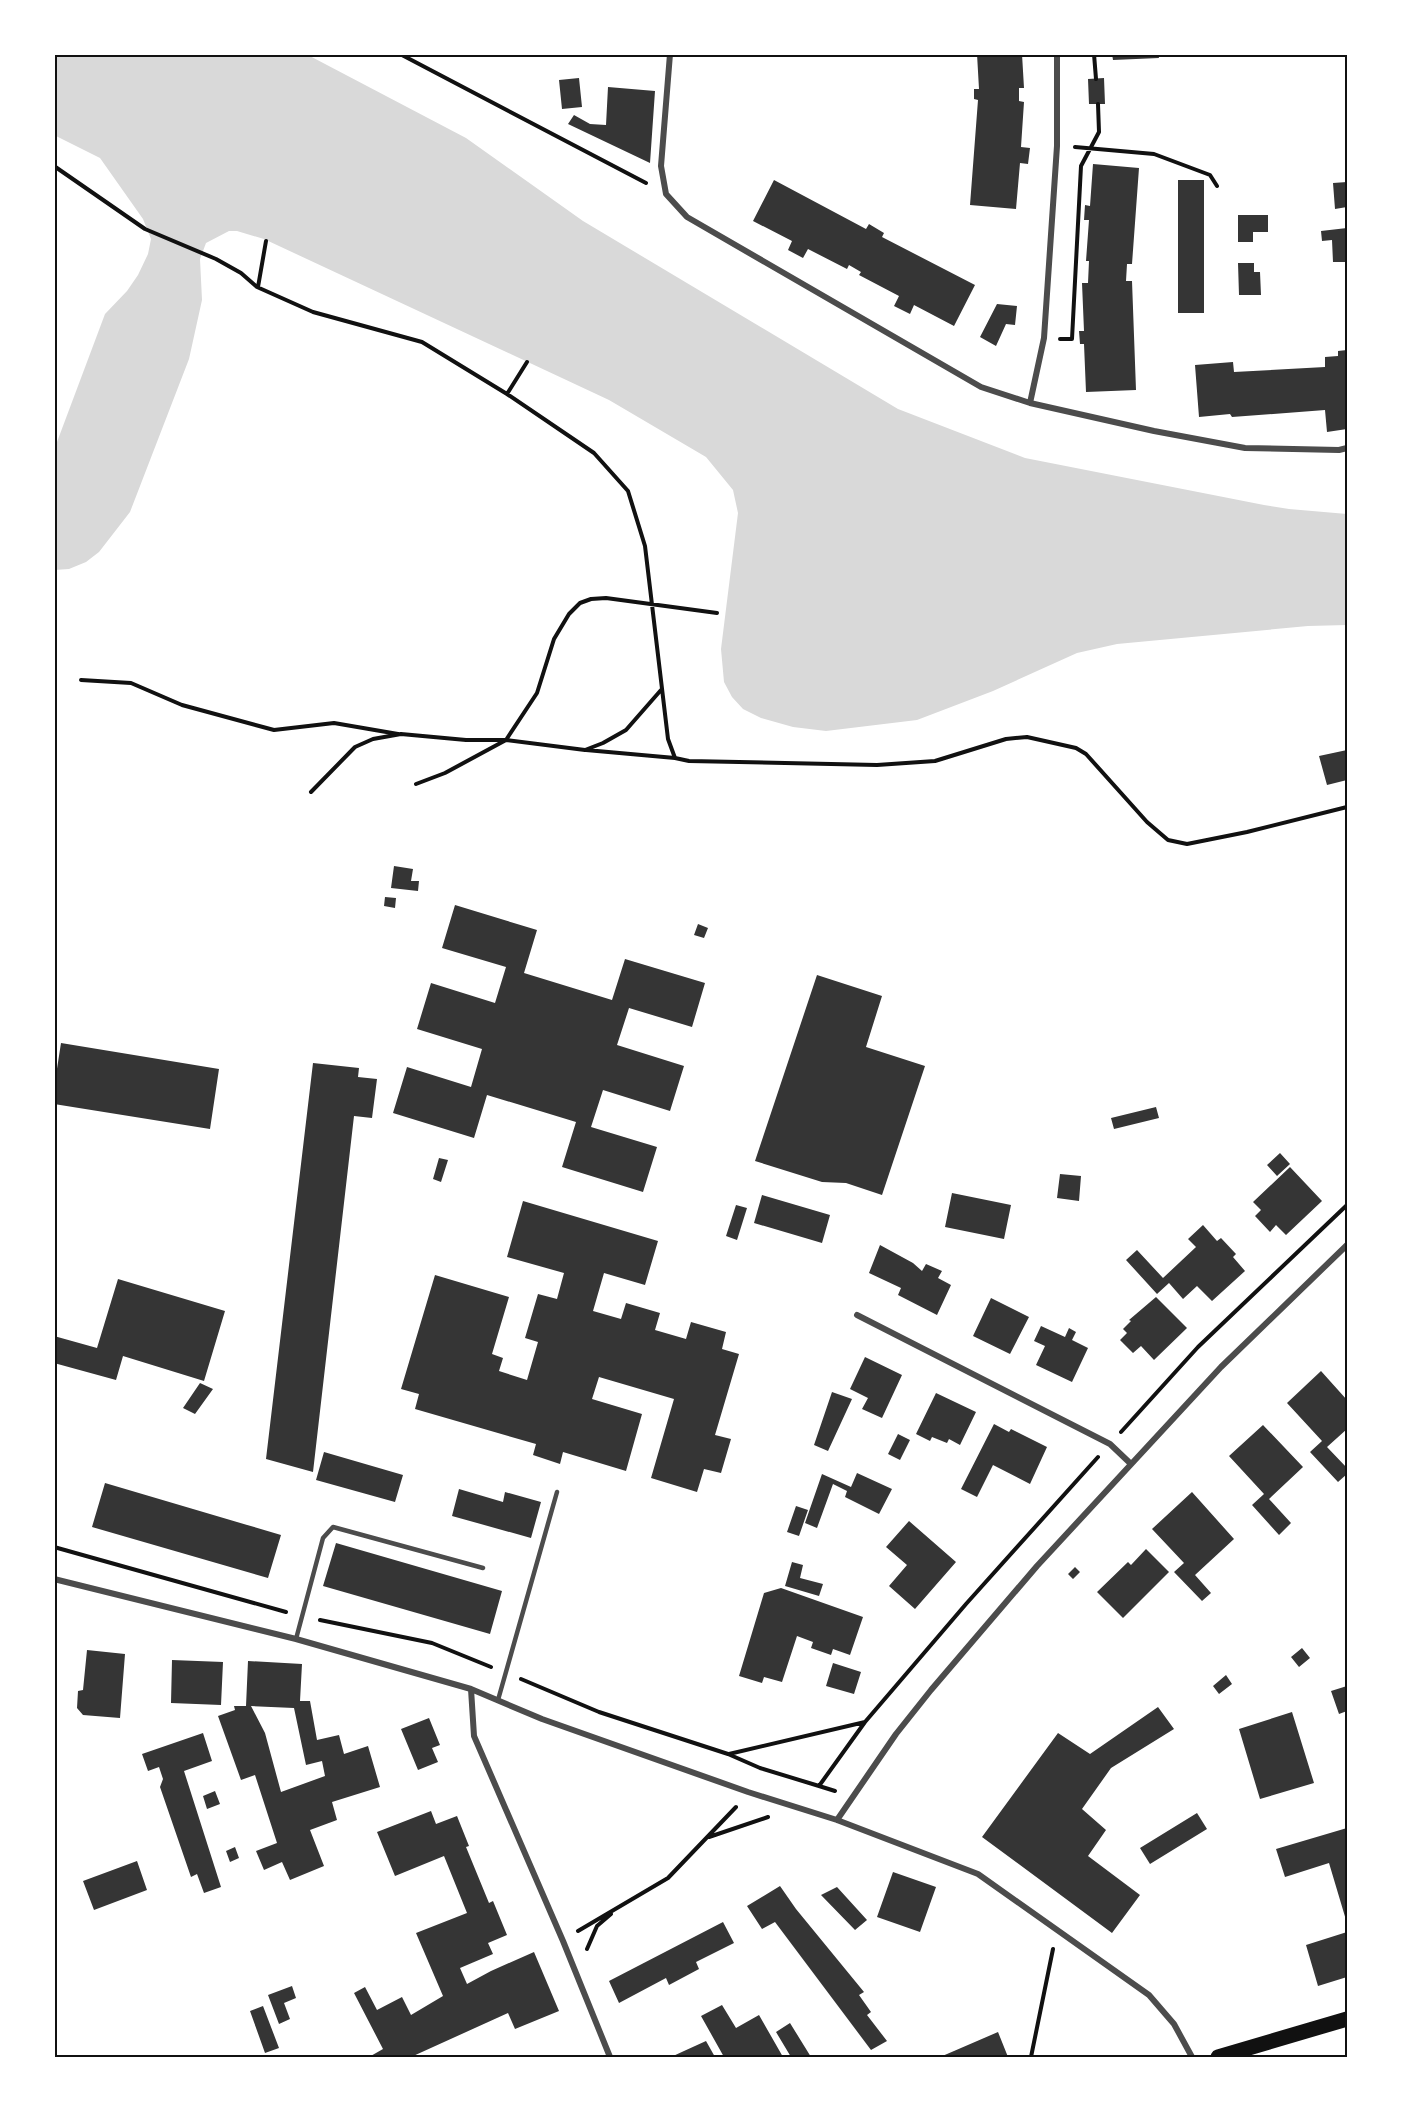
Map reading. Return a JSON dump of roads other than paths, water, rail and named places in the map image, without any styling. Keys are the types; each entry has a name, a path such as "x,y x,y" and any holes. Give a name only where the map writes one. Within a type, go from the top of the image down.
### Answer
{"main road":[{"path":"1218,2057 1347,2019"}],"street":[{"path":"670,54 661,166 666,194 687,217 981,387 1030,404 1245,448 1339,450 1347,448"},
{"path":"1030,404 1044,338 1057,146 1057,54"},
{"path":"837,1820 896,1734 1037,1566 1221,1367 1347,1245"},
{"path":"857,1314 1110,1444 1131,1464"},
{"path":"54,1579 296,1639 471,1689 542,1719 837,1820 978,1874 1149,1995 1174,2024 1192,2057"},
{"path":"471,1689 474,1736 610,2057"}],"lane":[{"path":"498,1700 557,1492"},
{"path":"296,1639 323,1538 333,1527 483,1568"}]}
